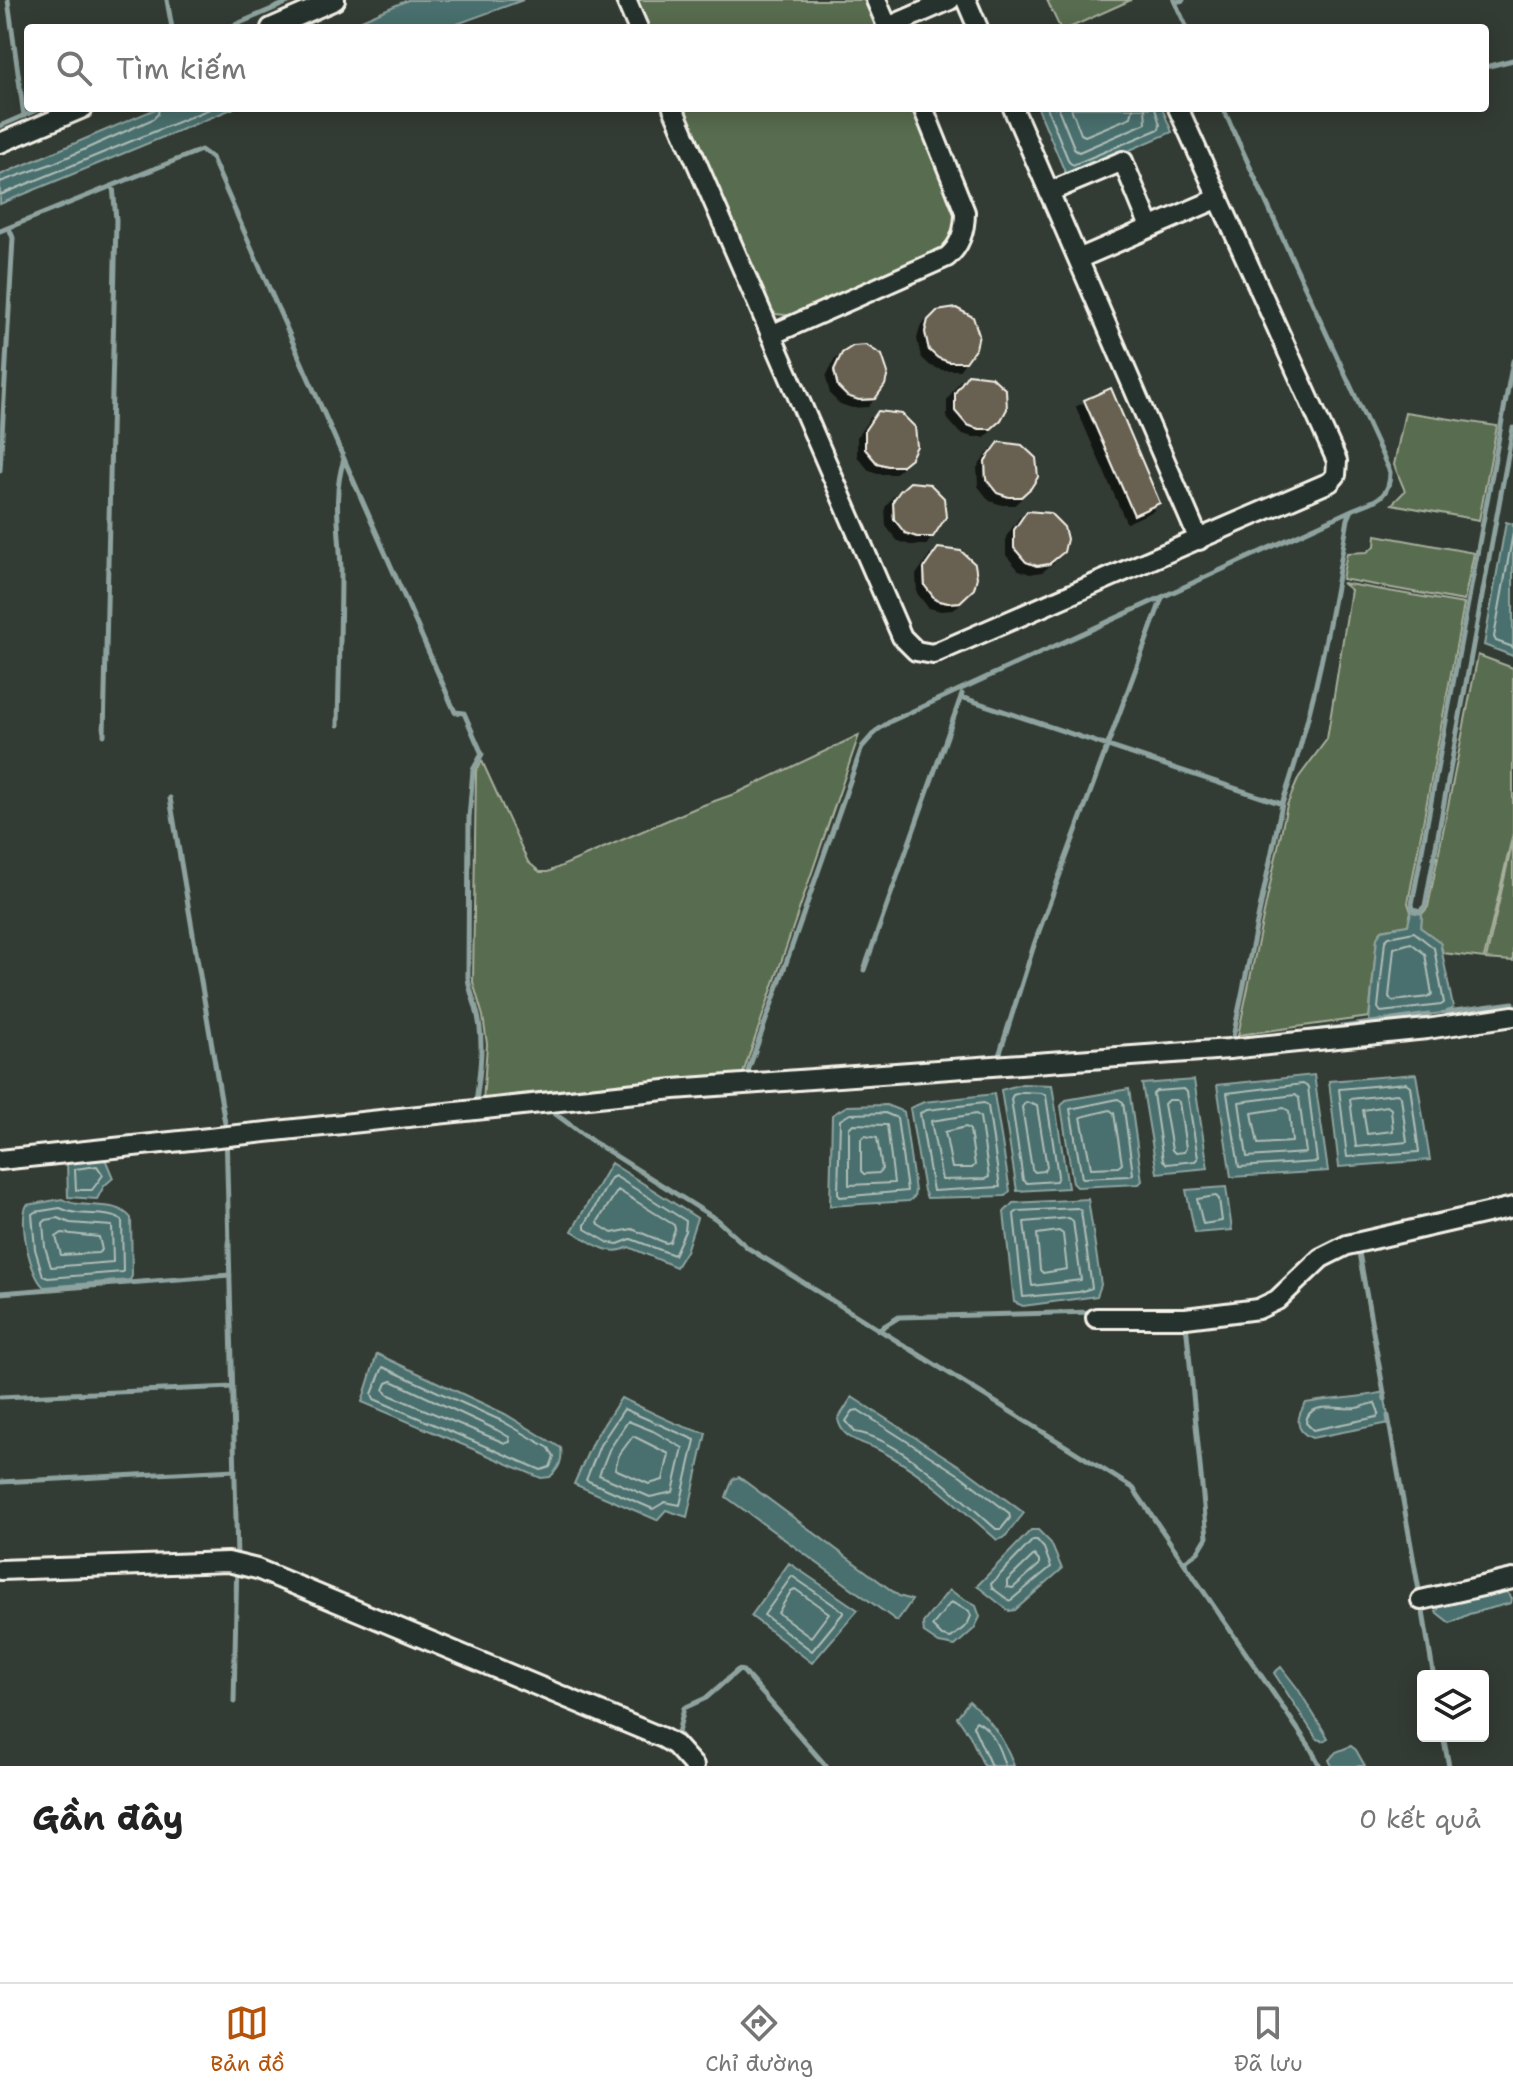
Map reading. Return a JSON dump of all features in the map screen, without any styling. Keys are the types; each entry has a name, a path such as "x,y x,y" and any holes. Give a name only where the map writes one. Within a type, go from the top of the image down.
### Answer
{"street":[{"path":"280,24 335,0"},
{"path":"626,0 636,24"},
{"path":"876,0 886,24"},
{"path":"897,24 950,0"},
{"path":"966,0 976,24"},
{"path":"0,143 74,112"},
{"path":"675,112 902,637 916,651 933,654 1330,482 1336,475 1338,468 1180,112"},
{"path":"771,335 947,257 957,247 964,230 965,212 926,112"},
{"path":"1015,112 1199,540"},
{"path":"1049,192 1123,161 1150,227"},
{"path":"1078,259 1219,198"},
{"path":"0,1160 674,1089 1229,1049 1427,1029 1513,1016"},
{"path":"1096,1318 1186,1318 1258,1309 1277,1300 1321,1258 1347,1245 1513,1207"},
{"path":"0,1570 228,1562 257,1569 663,1738 694,1766"},
{"path":"1421,1600 1513,1579"}],"green space":[{"path":"634,0 864,0 875,24 644,24"},
{"path":"1047,0 1131,0 1078,24 1058,24"},
{"path":"683,112 913,112 954,206 955,224 949,241 941,251 794,316 776,314 769,308"},
{"path":"1405,412 1497,426 1479,520 1392,504 1405,491 1394,465"},
{"path":"1376,535 1474,553 1464,601 1342,579 1347,553 1367,552 1375,546"},
{"path":"1342,583 1464,604 1408,903 1411,912 1408,925 1382,930 1377,938 1369,1017 1238,1035 1287,805 1299,777 1327,739 1351,590"},
{"path":"1478,655 1513,668 1513,833 1484,958 1443,953 1440,942 1421,928 1422,914 1428,907"},
{"path":"859,735 741,1079 483,1102 487,1044 473,982 476,771 482,761 528,862 540,872 548,872 737,793"},
{"path":"1513,840 1513,961 1486,959"}],"water":[{"path":"408,0 523,0 457,24 352,24"},
{"path":"149,112 224,112 0,204 0,175"},
{"path":"1040,112 1164,112 1172,132 1067,177"},
{"path":"1506,522 1513,524 1513,656 1484,645"},
{"path":"1411,912 1422,914 1421,928 1440,942 1453,1007 1450,1012 1369,1022 1377,938 1382,930 1408,925"},
{"path":"1416,1074 1430,1160 1339,1167 1329,1081"},
{"path":"1314,1075 1328,1171 1231,1177 1217,1085"},
{"path":"1194,1080 1208,1168 1157,1173 1142,1084"},
{"path":"1022,1084 1052,1085 1068,1188 1017,1191 1001,1090"},
{"path":"1129,1089 1142,1181 1139,1184 1077,1187 1073,1183 1061,1106 1066,1100"},
{"path":"994,1094 1010,1191 1005,1196 927,1198 910,1108 924,1102"},
{"path":"886,1105 904,1112 914,1197 909,1201 830,1206 832,1115 847,1106"},
{"path":"100,1158 106,1161 113,1178 97,1199 68,1197 67,1161"},
{"path":"611,1163 697,1218 686,1251 676,1267 629,1247 607,1250 572,1231"},
{"path":"1226,1187 1232,1230 1195,1233 1186,1190"},
{"path":"62,1199 116,1208 131,1218 130,1280 44,1287 34,1272 27,1248 25,1212 27,1205"},
{"path":"1088,1199 1101,1285 1097,1296 1023,1306 1014,1302 1004,1212 1013,1203"},
{"path":"377,1354 505,1414 561,1448 558,1467 550,1477 541,1478 362,1402"},
{"path":"1384,1392 1389,1423 1312,1438 1302,1432 1298,1423 1306,1403"},
{"path":"852,1397 966,1470 1024,1513 1004,1538 997,1540 911,1469 848,1436 838,1419"},
{"path":"621,1398 706,1433 687,1517 666,1510 657,1520 574,1484 593,1441"},
{"path":"739,1477 899,1596 912,1600 897,1621 726,1497 733,1479"},
{"path":"1031,1530 1038,1530 1051,1543 1062,1569 1015,1610 1009,1611 977,1586"},
{"path":"789,1563 858,1610 812,1663 751,1616"},
{"path":"949,1590 976,1606 980,1617 974,1629 955,1646 939,1643 924,1633 923,1623"},
{"path":"1505,1590 1512,1598 1511,1603 1469,1614 1450,1623 1436,1612 1444,1601"},
{"path":"1281,1667 1328,1738 1323,1741 1317,1739 1274,1673"},
{"path":"969,1701 996,1730 1014,1766 984,1766 957,1717"},
{"path":"1351,1746 1365,1766 1332,1766 1329,1760 1336,1752"}],"building":[{"path":"956,308 973,317 979,335 976,348 966,362 949,362 938,358 929,350 925,332 928,320 937,311"},
{"path":"866,345 882,355 888,373 885,385 875,399 859,400 847,396 838,387 834,370 842,353 853,346"},
{"path":"968,374 992,377 1006,390 1007,409 991,429 967,425 955,411 955,393"},
{"path":"1111,388 1160,503 1134,515 1084,400"},
{"path":"878,411 902,414 915,427 917,446 911,458 901,466 877,463 865,449 865,430"},
{"path":"999,442 1022,445 1036,458 1038,477 1021,497 997,493 986,479 985,461"},
{"path":"910,482 930,484 944,498 946,517 933,537 905,533 894,519 893,501"},
{"path":"1027,511 1050,513 1064,527 1067,539 1064,552 1049,564 1037,566 1026,562 1014,548 1014,530"},
{"path":"938,548 961,551 975,564 977,577 974,589 960,602 936,600 925,586 924,568"}],"waterway":[{"path":"8,0 24,116"},
{"path":"167,0 171,24"},
{"path":"237,24 293,0"},
{"path":"1174,0 1185,24"},
{"path":"1175,2 1183,0"},
{"path":"1489,66 1513,60"},
{"path":"0,126 32,112"},
{"path":"1225,112 1390,472 1384,494 1352,510 1348,519 1321,663 1304,734 1282,804 1232,1042"},
{"path":"0,231 201,150 212,158 455,712 464,713 482,754 473,770 469,818 468,977 479,1019 481,1043 476,1102 470,1103"},
{"path":"104,735 116,220 113,186"},
{"path":"0,470 13,238 9,228"},
{"path":"1513,361 1412,904 1413,909 1420,911 1425,906 1513,428"},
{"path":"338,725 341,570 338,487 344,459"},
{"path":"752,1076 747,1074 862,747 876,731 891,721 1352,510"},
{"path":"998,1059 1035,942 1162,598"},
{"path":"864,970 962,694"},
{"path":"961,697 1282,804"},
{"path":"170,798 226,1129 237,1558 234,1702"},
{"path":"1447,1012 1513,1003"},
{"path":"1284,1035 1429,1015"},
{"path":"550,1110 592,1141 716,1219 748,1248 1133,1488 1320,1766"},
{"path":"1358,1247 1385,1399"},
{"path":"0,1293 230,1275"},
{"path":"878,1330 899,1317 1094,1312"},
{"path":"1184,1562 1198,1552 1207,1537 1186,1323"},
{"path":"0,1397 233,1387"},
{"path":"1388,1416 1420,1596"},
{"path":"0,1482 235,1470"},
{"path":"1422,1606 1433,1670"},
{"path":"678,1733 684,1708 706,1698 738,1670 743,1671 826,1766"},
{"path":"670,1733 678,1733 694,1753"},
{"path":"1444,1742 1449,1766"}]}
